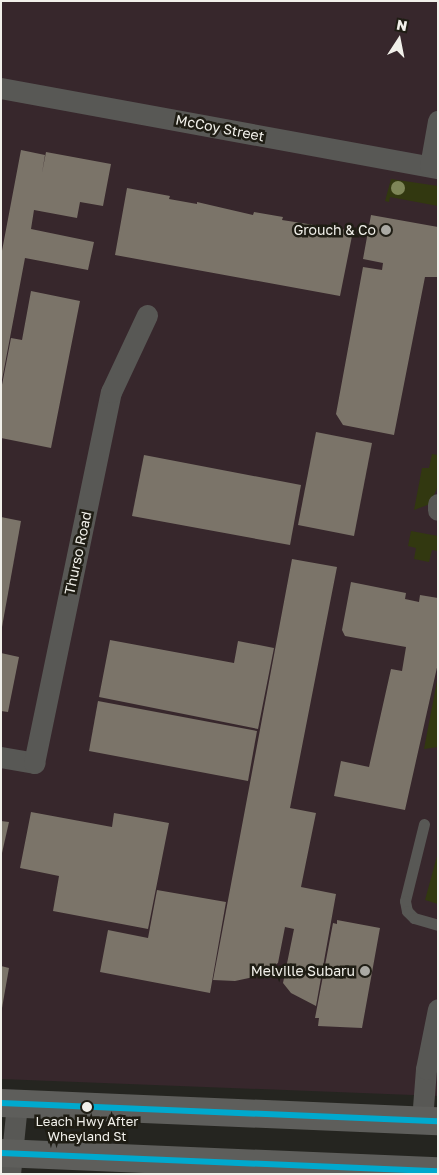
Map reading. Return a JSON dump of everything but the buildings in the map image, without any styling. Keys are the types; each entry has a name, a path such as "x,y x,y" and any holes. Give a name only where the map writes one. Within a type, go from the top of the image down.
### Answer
{"highway":[{"path":"9,1103 430,1121"},
{"path":"8,1160 438,1171"}],"street":[{"name":"McCoy Street","path":"1,88 434,167"},
{"path":"434,167 438,121"},
{"name":"Thurso Road","path":"1,757 34,764 111,392 147,315"},
{"path":"438,504 438,510"},
{"path":"430,1121 436,1023"},
{"path":"8,1160 9,1103"}],"lane":[{"path":"424,824 405,901 407,911 414,918 438,925"}],"shaded area":[{"path":"1,1 438,2 438,1096 1,1079"}],"green space":[{"path":"391,179 438,186 438,206 390,197 389,202 385,201"},
{"path":"432,454 438,455 438,486 430,504 414,510 422,468 429,468"},
{"path":"411,531 438,536 438,551 432,550 429,562 414,559 416,548 408,546"},
{"path":"437,681 438,747 424,749"},
{"path":"438,856 438,904 425,900"}],"transit line":[{"path":"1,1103 438,1121"},
{"path":"1,1153 438,1171"}],"place":[{"name":"Grouch & Co","path":"386,230"},
{"name":"Melville Subaru","path":"365,971"},
{"name":"Leach Hwy After Wheyland St","path":"87,1107"}]}
